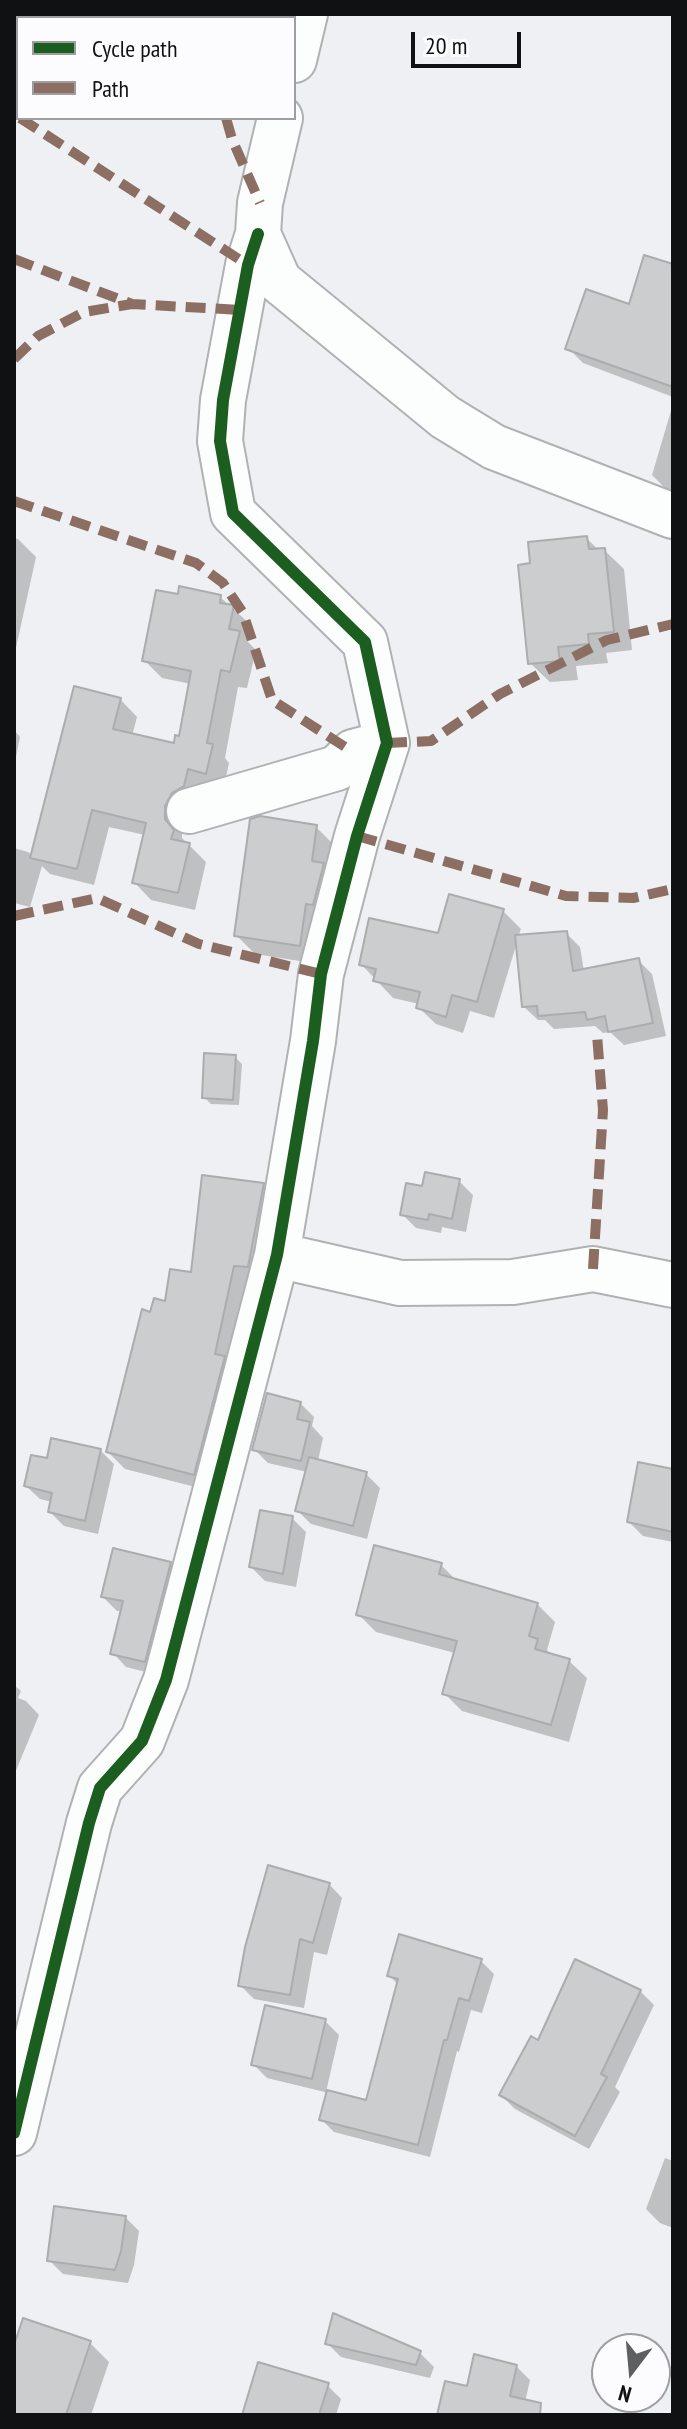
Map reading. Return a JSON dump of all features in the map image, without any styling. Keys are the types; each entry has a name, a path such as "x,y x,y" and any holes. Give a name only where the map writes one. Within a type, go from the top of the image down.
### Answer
{"street":[{"path":"296,52 305,14"},
{"path":"14,2133 100,1788 142,1741 166,1680 277,1255 313,1041 321,974 357,836 387,743 365,642 233,513 220,441 223,400 248,265 258,234 260,203 280,120"},
{"path":"258,234 279,281 445,417 494,447 673,516"},
{"path":"189,811 337,768 353,752 387,743"},
{"path":"277,1255 400,1283 513,1282 593,1269 673,1285"}],"building":[{"path":"644,255 673,264 673,387 565,349 586,289 629,304"},
{"path":"587,536 589,549 605,548 614,632 588,634 589,644 558,647 560,661 528,664 518,565 530,563 528,542"},
{"path":"179,586 221,595 220,603 234,605 229,629 240,631 230,672 221,670 207,743 213,744 206,774 188,769 184,786 172,793 165,806 165,819 174,830 171,839 190,843 178,893 132,883 146,823 92,810 77,869 30,858 74,686 121,698 113,729 174,743 175,735 179,736 191,671 142,661 156,590 178,594"},
{"path":"260,816 317,825 312,861 324,863 313,905 306,904 300,946 234,936 250,819"},
{"path":"449,894 504,909 477,1002 452,995 446,1017 416,1008 420,992 373,981 376,969 359,965 369,918 438,933"},
{"path":"567,931 573,971 639,958 653,1023 608,1032 605,1016 587,1020 585,1012 538,1016 537,1006 522,1007 515,935"},
{"path":"204,1053 236,1055 233,1100 202,1098"},
{"path":"425,1172 460,1179 452,1219 429,1214 428,1220 400,1215 406,1183 422,1186"},
{"path":"202,1175 264,1183 248,1267 234,1266 215,1354 225,1356 194,1475 106,1452 142,1309 150,1312 154,1298 165,1301 170,1269 191,1272"},
{"path":"267,1393 301,1402 297,1419 310,1422 301,1461 252,1450"},
{"path":"51,1438 101,1449 85,1521 48,1512 52,1493 24,1486 31,1455 47,1458"},
{"path":"309,1457 367,1472 353,1526 295,1511"},
{"path":"638,1462 673,1469 673,1532 627,1522"},
{"path":"260,1510 293,1516 283,1574 249,1567"},
{"path":"374,1545 442,1563 439,1574 538,1603 529,1636 538,1639 535,1649 570,1659 551,1725 442,1694 457,1641 356,1615"},
{"path":"113,1548 171,1562 145,1662 110,1654 123,1601 101,1597"},
{"path":"268,1865 330,1883 313,1943 300,1939 290,1995 238,1986 245,1947"},
{"path":"399,1934 482,1959 469,2001 459,1998 447,2040 444,2040 418,2145 319,2120 327,2090 366,2100 398,1979 387,1976"},
{"path":"575,1959 641,1990 601,2074 607,2077 575,2136 499,2095 531,2036 538,2040"},
{"path":"265,2005 326,2019 312,2079 251,2065"},
{"path":"54,2206 126,2216 115,2270 47,2261"},
{"path":"333,2313 421,2351 416,2365 325,2344"},
{"path":"23,2318 91,2341 66,2415 14,2415 14,2345"},
{"path":"474,2354 517,2365 510,2396 541,2403 540,2415 437,2415 445,2381 467,2386"},
{"path":"258,2362 329,2383 319,2415 242,2415"}],"marked path":[{"path":"23,120 248,265"},
{"path":"227,120 260,203"},
{"path":"14,259 132,304 241,310"},
{"path":"14,359 38,336 84,312 132,304"},
{"path":"14,501 196,563 223,583 243,613 272,700 353,752"},
{"path":"387,743 431,741 500,694 607,640 673,624"},
{"path":"357,836 566,896 633,898 673,889"},
{"path":"14,916 97,898 199,944 321,974"},
{"path":"593,1269 603,1110 597,1035"}],"cycle path":[{"path":"14,2133 100,1788 142,1741 166,1680 277,1255 313,1041 321,974 357,836 387,743 365,642 233,513 220,441 223,400 248,265 258,234"}]}
